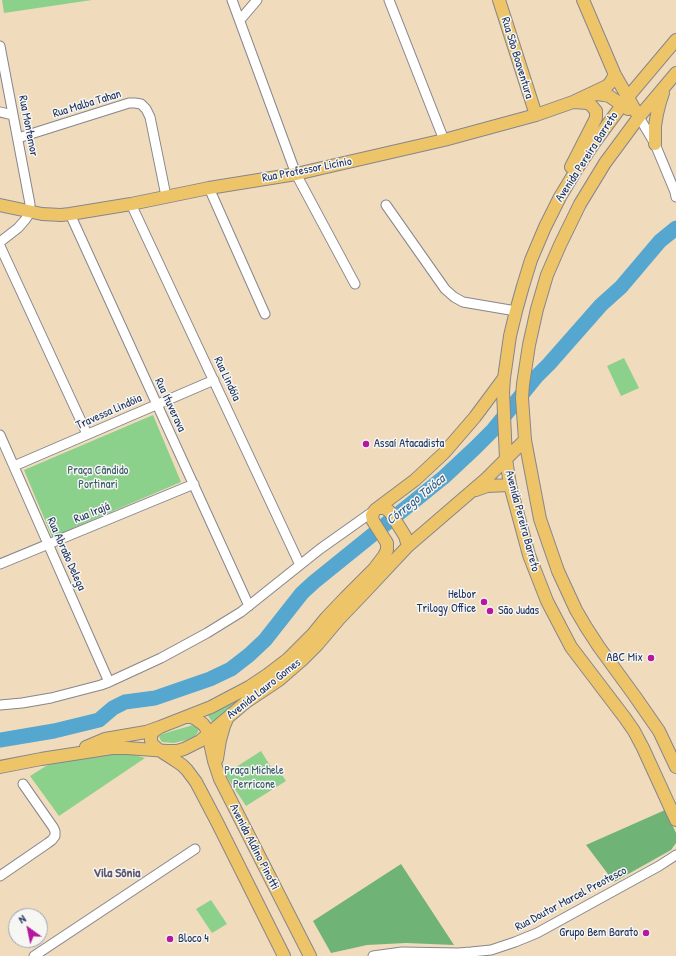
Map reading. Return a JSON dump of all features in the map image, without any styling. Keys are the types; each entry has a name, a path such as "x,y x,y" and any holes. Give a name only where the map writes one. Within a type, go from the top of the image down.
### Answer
{"main road":[{"name":"Rua São Boaventura","path":"499,0 536,115"},
{"path":"584,0 616,75 625,101 639,117"},
{"name":"Avenida Pereira Barreto","path":"676,40 625,101 578,167 560,197 545,227 531,260 510,336 504,378 503,407 506,459 510,485 529,554 547,601 571,647 634,731 676,820"},
{"name":"Avenida Pereira Barreto","path":"676,73 639,117 605,163 580,204 560,245 537,309 529,345 522,398 524,440 540,518 558,571 576,610 591,634 659,731 676,767"},
{"name":"Rua Professor Licínio","path":"0,205 54,215 70,214 132,204 209,188 296,174 444,140 536,115 573,102 607,86 616,75"},
{"path":"655,144 657,114 668,82"},
{"path":"586,96 604,94 614,99 625,101"},
{"path":"560,197 574,159 596,118 596,111 591,105 587,103 573,102"},
{"path":"376,516 444,453 476,417 504,378"},
{"name":"Avenida Lauro Gomes","path":"0,767 112,748 172,751 184,749 200,741 246,702 289,672 302,660 408,546 472,492 524,440"},
{"name":"Avenida Lauro Gomes","path":"472,492 487,486 510,485"},
{"path":"376,516 385,508 400,527 407,539 408,546"},
{"name":"Avenida Lauro Gomes","path":"68,755 105,739 146,732 211,707 249,688 267,675 300,648 326,618 380,562 387,550 386,543 376,516"},
{"path":"186,717 194,718 201,722 205,726 208,734"},
{"path":"217,771 217,756 220,740 227,718"},
{"path":"158,750 152,744 151,737 154,731 160,727"},
{"name":"Avenida Aldino Pinotti","path":"208,734 217,771 310,956"},
{"name":"Avenida Aldino Pinotti","path":"158,750 187,770 200,789 284,956"},
{"path":"230,847 250,838"}],"street":[{"path":"232,0 296,174 356,284"},
{"path":"240,20 257,0"},
{"path":"389,0 444,140"},
{"name":"Rua Montemor","path":"0,46 29,198 29,211"},
{"name":"Rua Malba Tahan","path":"18,138 129,103 141,104 146,109 150,117 166,196"},
{"path":"0,112 13,115"},
{"path":"639,117 655,144 676,194"},
{"path":"209,188 265,314"},
{"name":"Rua Lindóia","path":"132,204 300,565"},
{"path":"386,205 445,289 454,297 463,302 516,311"},
{"path":"0,242 23,224 28,217 29,211"},
{"name":"Rua Ituverava","path":"70,214 249,606"},
{"path":"0,246 87,434"},
{"name":"Travessa Lindóia","path":"14,466 214,380"},
{"name":"Rua Abraão Delega","path":"0,435 109,682"},
{"name":"Rua Irajá","path":"0,564 194,484"},
{"path":"0,705 22,703 73,693 109,682 161,658 208,633 249,606 320,549 349,528 376,516"},
{"path":"0,876 48,843 54,836 55,831 53,827 23,784"},
{"path":"34,956 195,850"},
{"name":"Rua Doutor Marcel Preotesco","path":"373,956 402,952 458,953 491,950 502,947 537,933 659,866 676,854"},
{"name":"Rua Doutor Marcel Preotesco","path":"659,866 676,861"}],"green space":[{"path":"2,0 92,0 4,13"},
{"path":"624,358 639,388 621,396 607,366"},
{"name":"Praça Cândido Portinari","path":"153,415 181,482 52,537 24,470"},
{"path":"246,695 212,722 207,714"},
{"path":"197,725 199,728 198,732 195,736 186,740 174,743 162,742 160,739 159,736 162,734"},
{"name":"Praça Michele Perricone","path":"261,751 274,772 279,770 286,781 246,806 225,774"},
{"path":"106,754 131,754 145,758 59,816 30,776 46,766 63,760"},
{"path":"665,810 676,833 676,843 671,850 614,882 586,845"},
{"path":"401,864 454,945 406,943 367,945 331,953 313,921"},
{"path":"211,900 227,924 212,933 196,909"}],"waterway":[{"name":"Córrego Taióca","path":"0,740 54,731 99,720 113,708 125,702 155,698 210,679 231,669 265,640 302,593 314,582 444,477 475,448 493,430 536,377 601,305 621,287 660,241 676,228"}],"place":[{"name":"Assaí Atacadista","path":"366,444"},
{"name":"Helbor Trilogy Office","path":"484,602"},
{"name":"São Judas","path":"490,611"},
{"name":"ABC Mix","path":"651,658"},
{"name":"Grupo Bem Barato","path":"646,933"},
{"name":"Bloco 4","path":"170,939"}],"district":[{"name":"Vila Sônia","path":"117,874"}]}
